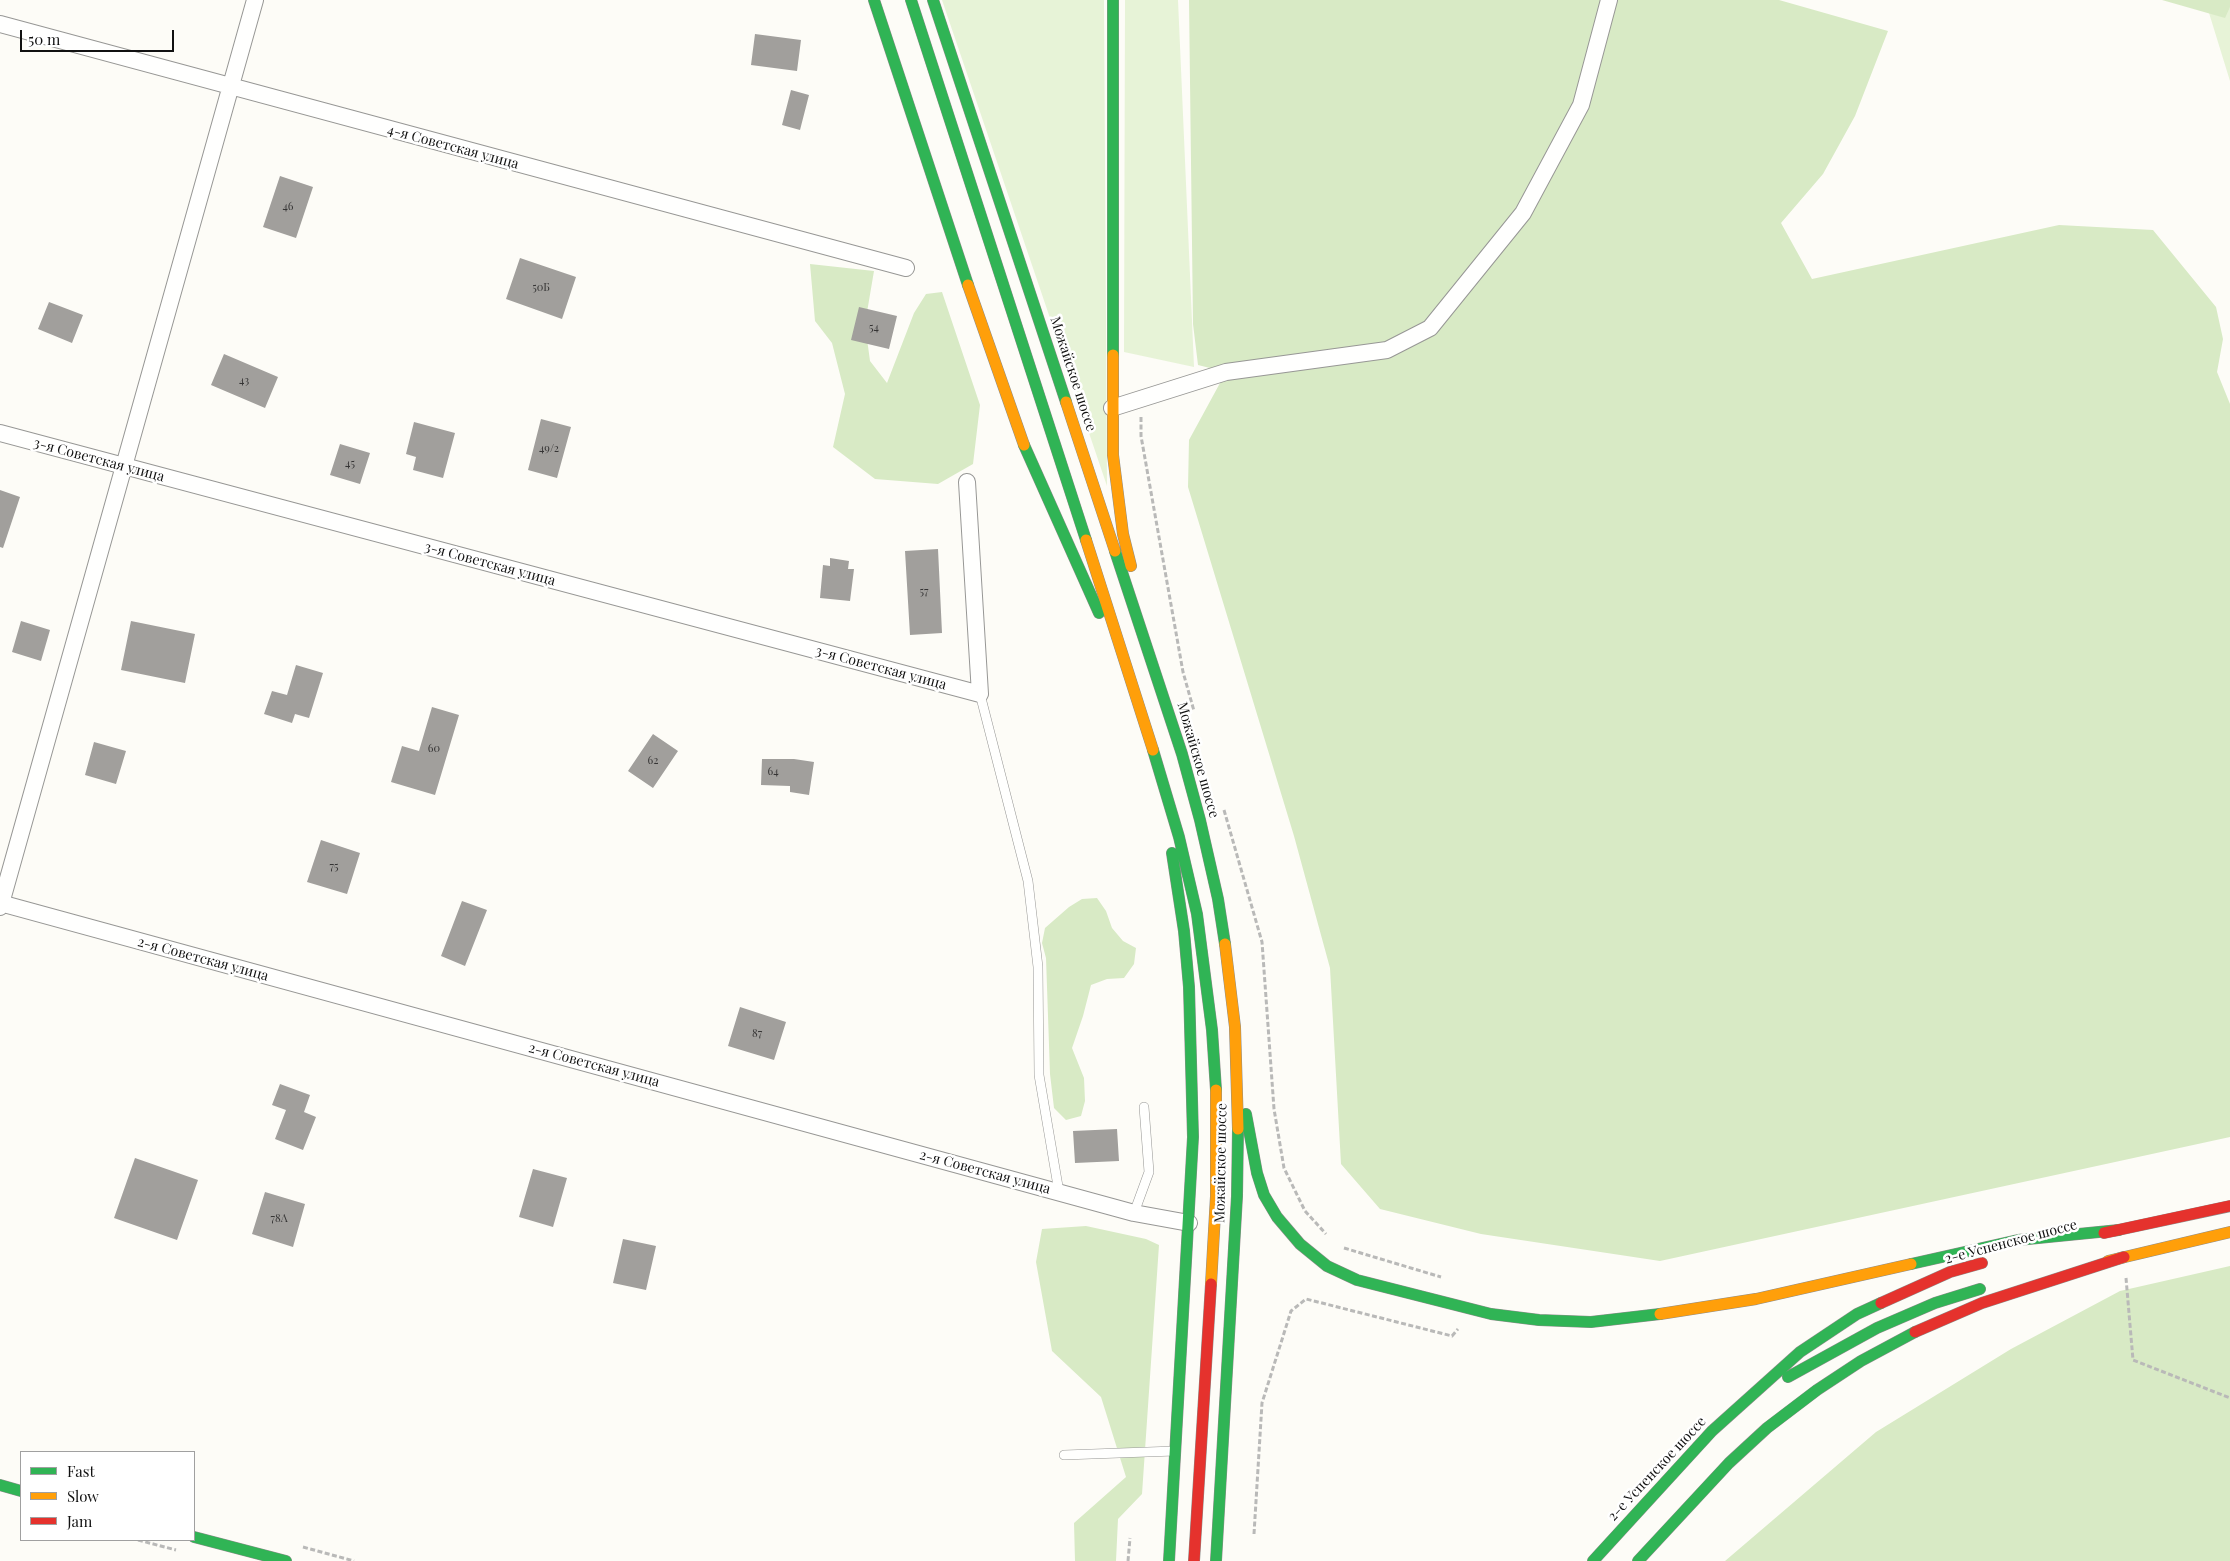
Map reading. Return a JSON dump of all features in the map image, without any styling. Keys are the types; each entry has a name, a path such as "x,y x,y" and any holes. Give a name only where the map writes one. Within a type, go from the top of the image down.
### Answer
{"main road":[{"path":"874,0 987,344 1018,432 1133,688"},
{"name":"Можайское шоссе","path":"911,0 1156,758 1180,837 1197,914 1211,1021 1217,1102 1216,1196 1194,1561"},
{"name":"Можайское шоссе","path":"933,0 1159,684 1190,782 1218,899 1229,967 1235,1027 1237,1196 1216,1561"},
{"path":"1113,0 1113,455 1123,534 1159,684"},
{"path":"1156,758 1184,931 1189,987 1193,1137 1169,1561"},
{"path":"1235,1027 1249,1137 1257,1174 1264,1195 1277,1218 1300,1244 1327,1266 1357,1280 1491,1314 1539,1320 1591,1322 1656,1315 1756,1299 2018,1240 2119,1230"},
{"name":"2-е Успенское шоссе","path":"2032,1250 2230,1206"},
{"name":"2-е Успенское шоссе","path":"1746,1402 1877,1328 1935,1302 2000,1284 2124,1258 2230,1232"},
{"path":"1638,1561 1729,1462 1767,1428 1817,1390 1861,1361 1904,1337 1982,1303 2124,1258"},
{"name":"2-е Успенское шоссе","path":"1592,1561 1712,1431 1800,1352 1857,1314 1950,1272 1992,1260"},
{"path":"0,1486 20,1491"},
{"path":"195,1537 286,1561"}],"street":[{"path":"0,905 254,0"},
{"path":"1112,408 1226,372 1387,350 1430,328 1523,214 1581,105 1609,0"},
{"name":"4-я Советская улица","path":"0,24 906,268"},
{"name":"3-я Советская улица","path":"0,433 980,694"},
{"path":"967,482 980,694"},
{"name":"2-я Советская улица","path":"0,905 1134,1213 1189,1224"}],"lane":[{"path":"980,694 1028,881 1038,967 1040,1075 1060,1192"},
{"path":"1134,1213 1149,1172 1144,1107"},
{"path":"1064,1455 1176,1451"}],"path":[{"path":"1141,399 1141,436 1183,672 1196,718"},
{"path":"1221,802 1262,942 1274,1109 1284,1168 1305,1211 1328,1237"},
{"path":"1343,1247 1449,1280"},
{"path":"2124,1258 2133,1360 2230,1398"},
{"path":"1254,1534 1262,1403 1291,1311 1306,1299 1452,1336 1462,1324"},
{"path":"1128,1561 1130,1538"}],"green space":[{"path":"942,0 1104,0 1107,486"},
{"path":"1125,0 1178,0 1194,367 1124,352"},
{"path":"1189,0 1779,0 1888,31 1855,116 1823,174 1781,223 1812,279 2059,225 2153,230 2216,307 2223,339 2217,372 2230,404 2230,1137 1660,1261 1481,1234 1380,1209 1341,1164 1330,968 1294,836 1188,487 1189,440 1226,372 1198,365 1193,324"},
{"path":"2162,0 2230,0 2230,7 2225,18"},
{"path":"2205,0 2230,0 2230,81"},
{"path":"810,264 874,271 865,324 870,361 887,383 914,313 926,294 942,292 980,405 973,464 938,484 875,479 833,447 845,394 832,343 815,321"},
{"path":"1097,898 1106,911 1112,928 1123,941 1136,948 1134,964 1124,978 1107,979 1091,985 1072,1048 1084,1078 1085,1101 1081,1116 1066,1120 1054,1108 1050,1074 1046,958 1042,943 1045,928 1069,907 1082,899"},
{"path":"1086,1226 1146,1239 1159,1245 1142,1494 1118,1519 1116,1561 1075,1561 1074,1523 1126,1477 1101,1397 1052,1351 1036,1262 1042,1229"},
{"path":"2230,1266 2230,1561 1725,1561 1876,1432 2011,1349 2120,1291"}],"building":[{"path":"755,34 801,40 797,71 751,65"},
{"path":"791,90 809,95 800,130 782,125"},
{"path":"280,176 313,187 296,238 263,227"},
{"path":"520,258 576,277 562,319 506,299"},
{"path":"49,302 83,315 72,343 38,329"},
{"path":"859,307 897,316 889,349 851,340"},
{"path":"224,354 278,377 265,408 211,385"},
{"path":"541,419 571,427 557,478 528,470"},
{"path":"414,422 455,433 443,478 413,470 416,457 406,454"},
{"path":"340,444 370,453 360,484 330,475"},
{"path":"0,490 20,497 3,548 0,547"},
{"path":"938,549 942,633 910,635 905,551"},
{"path":"830,558 849,561 848,569 854,569 850,601 820,598 823,565 830,566"},
{"path":"21,621 50,630 41,661 12,652"},
{"path":"131,621 195,634 185,683 121,670"},
{"path":"296,665 323,673 309,718 295,714 292,723 264,714 272,691 287,695"},
{"path":"432,707 459,715 435,795 391,782 402,746 419,751"},
{"path":"653,734 678,751 653,788 628,771"},
{"path":"94,742 126,751 116,784 85,775"},
{"path":"762,759 794,759 814,762 809,795 790,792 790,786 761,785"},
{"path":"321,840 360,853 347,894 307,882"},
{"path":"462,901 487,910 465,966 441,956"},
{"path":"740,1007 786,1022 774,1060 728,1046"},
{"path":"280,1084 310,1095 304,1112 316,1117 303,1150 275,1139 286,1110 272,1105"},
{"path":"1117,1129 1119,1161 1075,1163 1073,1131"},
{"path":"135,1158 198,1180 177,1240 114,1218"},
{"path":"533,1169 567,1178 553,1227 519,1217"},
{"path":"265,1192 305,1204 293,1247 252,1234"},
{"path":"623,1239 656,1246 646,1290 613,1283"}],"traffic: fast":[{"path":"874,0 968,285"},
{"path":"911,0 1086,540"},
{"path":"933,0 1066,402"},
{"path":"1113,0 1113,355"},
{"path":"1024,445 1099,613"},
{"path":"1115,551 1182,754 1200,820 1218,899 1225,944"},
{"path":"1153,750 1179,837 1197,914 1212,1030 1216,1090"},
{"path":"1169,1561 1193,1137 1189,987 1184,931 1172,853"},
{"path":"1246,1114 1257,1173 1264,1195 1277,1217 1300,1244 1327,1266 1357,1280 1491,1314 1539,1320 1591,1322 1660,1314"},
{"path":"1216,1561 1237,1196 1238,1129"},
{"path":"1911,1264 2018,1240 2119,1230"},
{"path":"1788,1377 1877,1328 1935,1303 1980,1289"},
{"path":"1593,1561 1712,1431 1800,1352 1857,1314 1881,1303"},
{"path":"1638,1561 1729,1463 1767,1428 1817,1390 1861,1361 1915,1332"},
{"path":"0,1485 20,1491"},
{"path":"195,1537 286,1561"}],"traffic: slow":[{"path":"968,285 1024,445"},
{"path":"1113,355 1113,455 1123,534 1131,566"},
{"path":"1066,402 1115,551"},
{"path":"1086,540 1153,750"},
{"path":"1225,944 1235,1027 1238,1129"},
{"path":"1211,1284 1216,1196 1216,1090"},
{"path":"2108,1261 2230,1232"},
{"path":"1660,1314 1756,1299 1911,1264"}],"traffic: jam":[{"path":"2104,1233 2230,1206"},
{"path":"1915,1332 1982,1303 2124,1257"},
{"path":"1881,1303 1950,1272 1982,1263"},
{"path":"1194,1561 1211,1284"}]}
